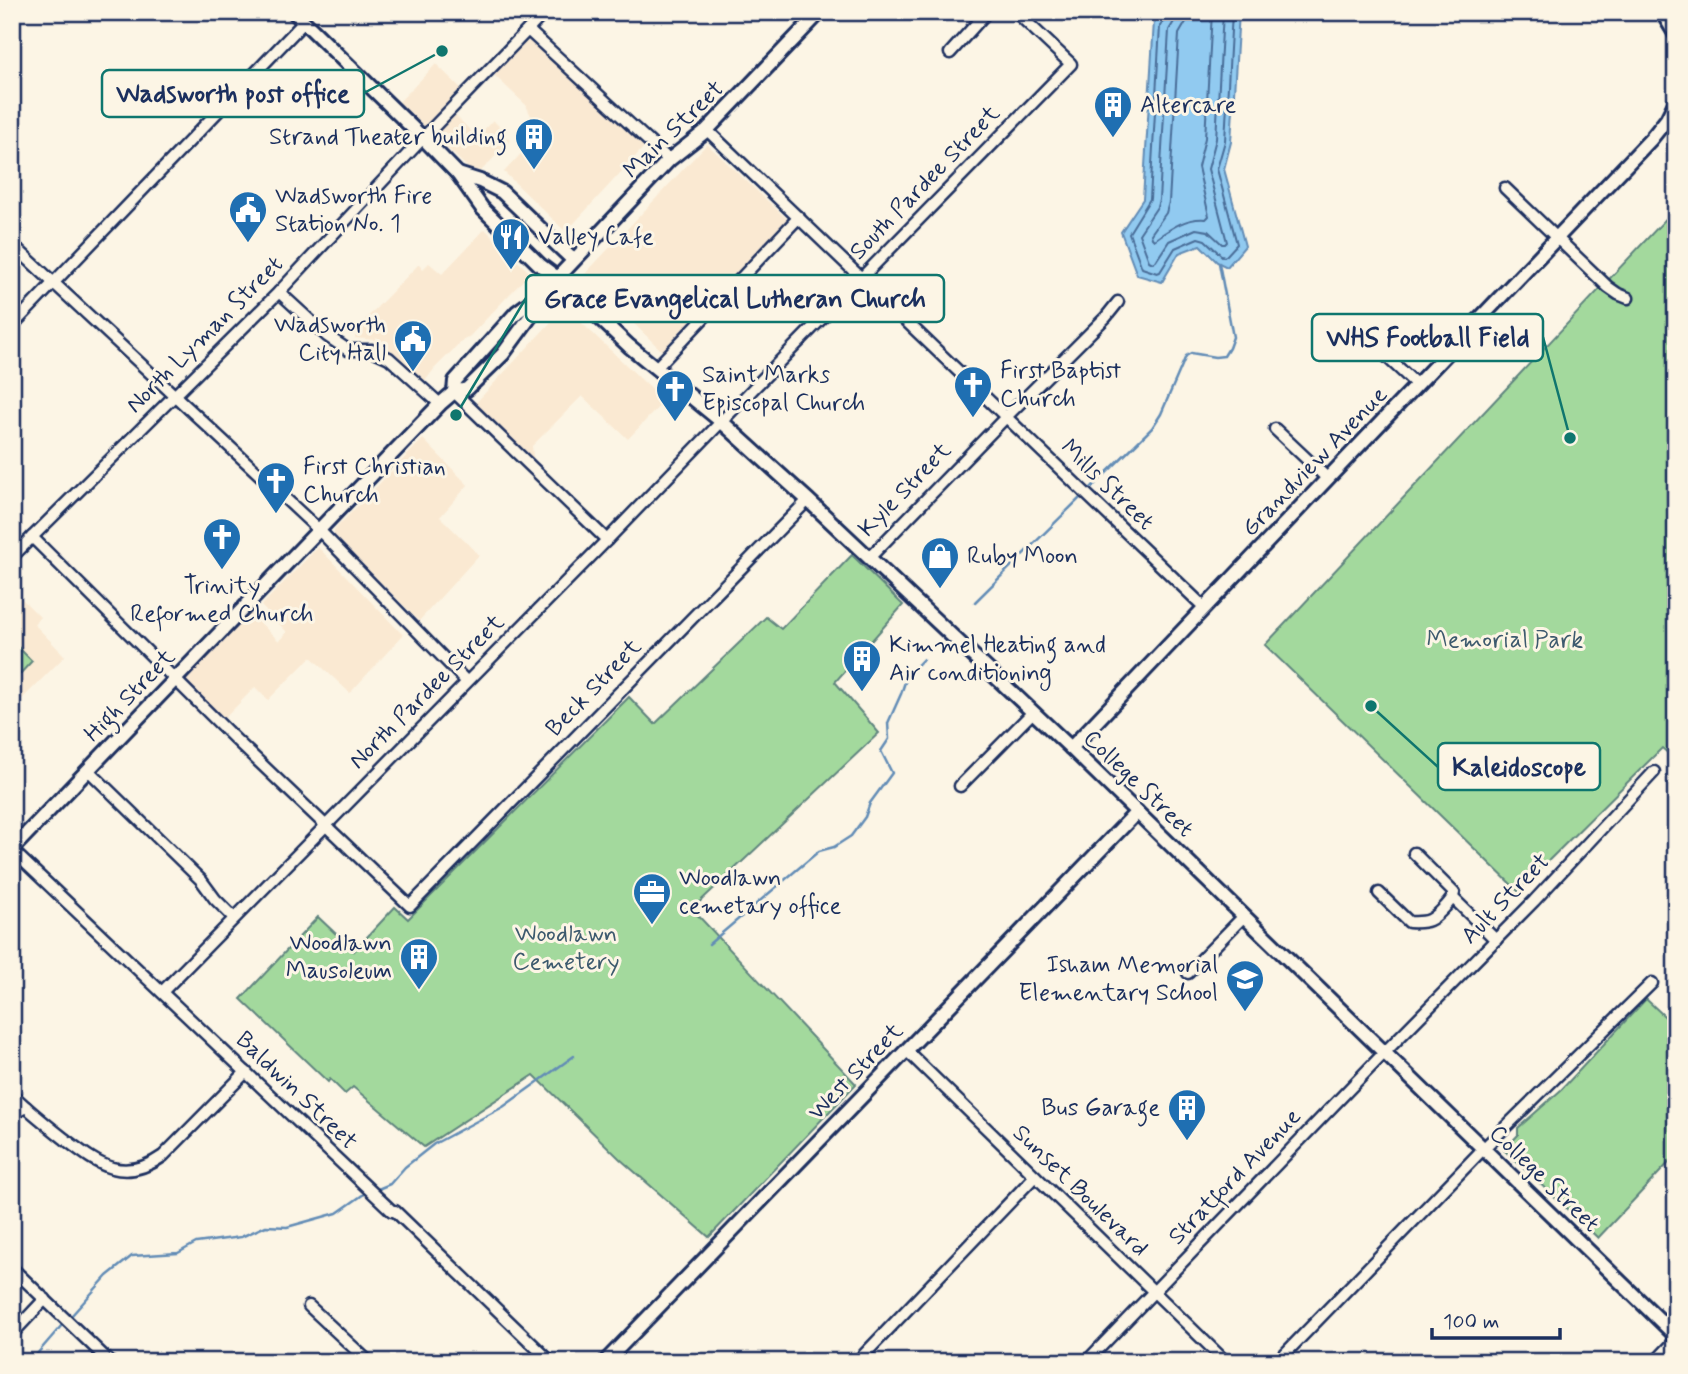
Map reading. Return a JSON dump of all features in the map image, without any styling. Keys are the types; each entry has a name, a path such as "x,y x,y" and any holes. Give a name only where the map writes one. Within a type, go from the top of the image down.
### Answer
{"main road":[{"path":"294,12 458,174 502,192 572,260"},
{"name":"Main Street","path":"556,277 669,160 707,130 820,12"},
{"path":"1662,12 1676,35"},
{"name":"Grandview Avenue","path":"1071,748 1557,239 1657,132 1674,105"},
{"name":"College Street","path":"458,174 475,200 540,265 629,346 722,422 1033,712 1676,1338"},
{"path":"475,200 479,190 488,185"},
{"name":"High Street","path":"12,849 440,404 454,392 467,389 503,354 556,277"},
{"name":"West Street","path":"605,1362 1137,812"}],"street":[{"name":"North Lyman Street","path":"12,557 279,292 545,12"},
{"path":"950,53 987,12"},
{"name":"South Pardee Street","path":"722,422 1071,64 1016,12"},
{"path":"12,326 304,22"},
{"path":"528,30 669,160"},
{"name":"Mills Street","path":"707,130 1205,608"},
{"path":"1504,188 1608,287 1628,298"},
{"path":"657,367 799,218"},
{"path":"12,244 319,530 466,681"},
{"path":"279,292 327,336 348,350 372,350 390,358 440,404"},
{"name":"Kyle Street","path":"869,558 1118,302"},
{"path":"1363,342 1371,342 1417,385"},
{"path":"454,392 607,540"},
{"name":"North Pardee Street","path":"162,992 722,422"},
{"path":"1275,429 1328,479"},
{"name":"Beck Street","path":"324,825 410,906 808,500"},
{"path":"32,537 324,825"},
{"path":"960,786 1033,712"},
{"path":"88,770 201,880 234,918"},
{"name":"Ault Street","path":"1384,1052 1496,940 1654,772"},
{"name":"Baldwin Street","path":"12,849 551,1362"},
{"path":"1379,892 1409,922 1422,923 1433,919 1453,898 1454,893 1414,853"},
{"path":"1453,898 1496,940"},
{"path":"1188,973 1244,916"},
{"path":"1277,1362 1483,1149 1651,983"},
{"name":"Sunset Boulevard","path":"906,1051 1226,1362"},
{"name":"Stratford Avenue","path":"1086,1362 1384,1052"},
{"path":"12,1094 46,1125 100,1164 111,1168 132,1169 144,1167 163,1156 246,1072"},
{"path":"12,1114 26,1107"},
{"path":"857,1362 1035,1177"},
{"path":"12,1268 110,1362"},
{"path":"12,1334 45,1299"},
{"path":"309,1306 369,1362"},
{"path":"1655,1362 1676,1338"}],"shaded area":[{"path":"530,41 645,146 566,232 504,172 544,129 531,116 526,105 494,75"},
{"path":"436,64 470,97 455,115 477,137 493,120 510,141 481,171 469,169 399,102"},
{"path":"707,144 789,221 664,353 584,275"},
{"path":"485,229 530,273 425,381 377,338 355,338 357,328 419,264 423,269 429,263 442,274"},
{"path":"565,307 664,401 628,439 582,396 532,446 534,466 472,407"},
{"path":"423,439 468,485 440,517 479,555 419,621 334,535 334,530"},
{"path":"318,547 403,635 350,693 311,657 268,700 255,687 224,719 185,681 250,613 279,641 287,632 261,606"},
{"path":"12,589 40,617 34,624 65,656 12,709"}],"green space":[{"name":"Memorial Park","path":"1676,208 1676,760 1662,748 1518,891 1265,645"},
{"name":"Woodlawn Cemetery","path":"852,555 903,605 835,682 879,733 692,909 856,1084 709,1237 620,1159 534,1075 424,1147 353,1087 345,1094 330,1079 328,1082 241,999 318,917 354,951 395,907 408,919 629,697 655,724 766,617 781,629"},
{"path":"12,641 32,661 19,675 12,668"},
{"path":"1646,999 1676,1027 1676,1155 1598,1238 1504,1150 1518,1135 1518,1128 1561,1090"}],"water":[{"path":"1163,12 1239,12 1231,142 1224,169 1245,246 1227,267 1217,262 1200,245 1179,253 1162,282 1137,275 1121,232 1143,199 1154,21"}],"waterway":[{"path":"1091,488 1152,428 1161,414 1186,356 1191,353 1224,356 1229,348 1233,337 1219,263"},
{"path":"975,602 1080,498"},
{"path":"709,944 819,851 834,847 851,836 892,773 881,751 889,739 888,723 907,676 923,659"},
{"path":"378,1189 390,1184 405,1167 434,1144 503,1107 574,1056"},
{"path":"72,1315 107,1276 132,1256 178,1253 196,1243 241,1237 266,1226 287,1227 337,1213 364,1194"},
{"path":"30,1362 62,1325"}],"place":[{"name":"Wadsworth post office","path":"442,51"},
{"name":"Altercare","path":"1113,139"},
{"name":"Strand Theater building","path":"534,171"},
{"name":"Wadsworth Fire Station No. 1","path":"248,244"},
{"name":"Valley Cafe","path":"511,271"},
{"name":"Wadsworth City Hall","path":"413,373"},
{"name":"Grace Evangelical Lutheran Church","path":"456,415"},
{"name":"First Baptist Church","path":"973,419"},
{"name":"Saint Marks Episcopal Church","path":"675,423"},
{"name":"WHS Football Field","path":"1570,438"},
{"name":"First Christian Church","path":"276,515"},
{"name":"Trinity Reformed Church","path":"222,571"},
{"name":"Ruby Moon","path":"940,590"},
{"name":"Kimmel Heating and Air conditioning","path":"862,693"},
{"name":"Kaleidoscope","path":"1371,706"},
{"name":"Woodlawn cemetary office","path":"652,926"},
{"name":"Woodlawn Mausoleum","path":"419,991"},
{"name":"Isham Memorial Elementary School","path":"1245,1013"},
{"name":"Bus Garage","path":"1187,1142"}]}
